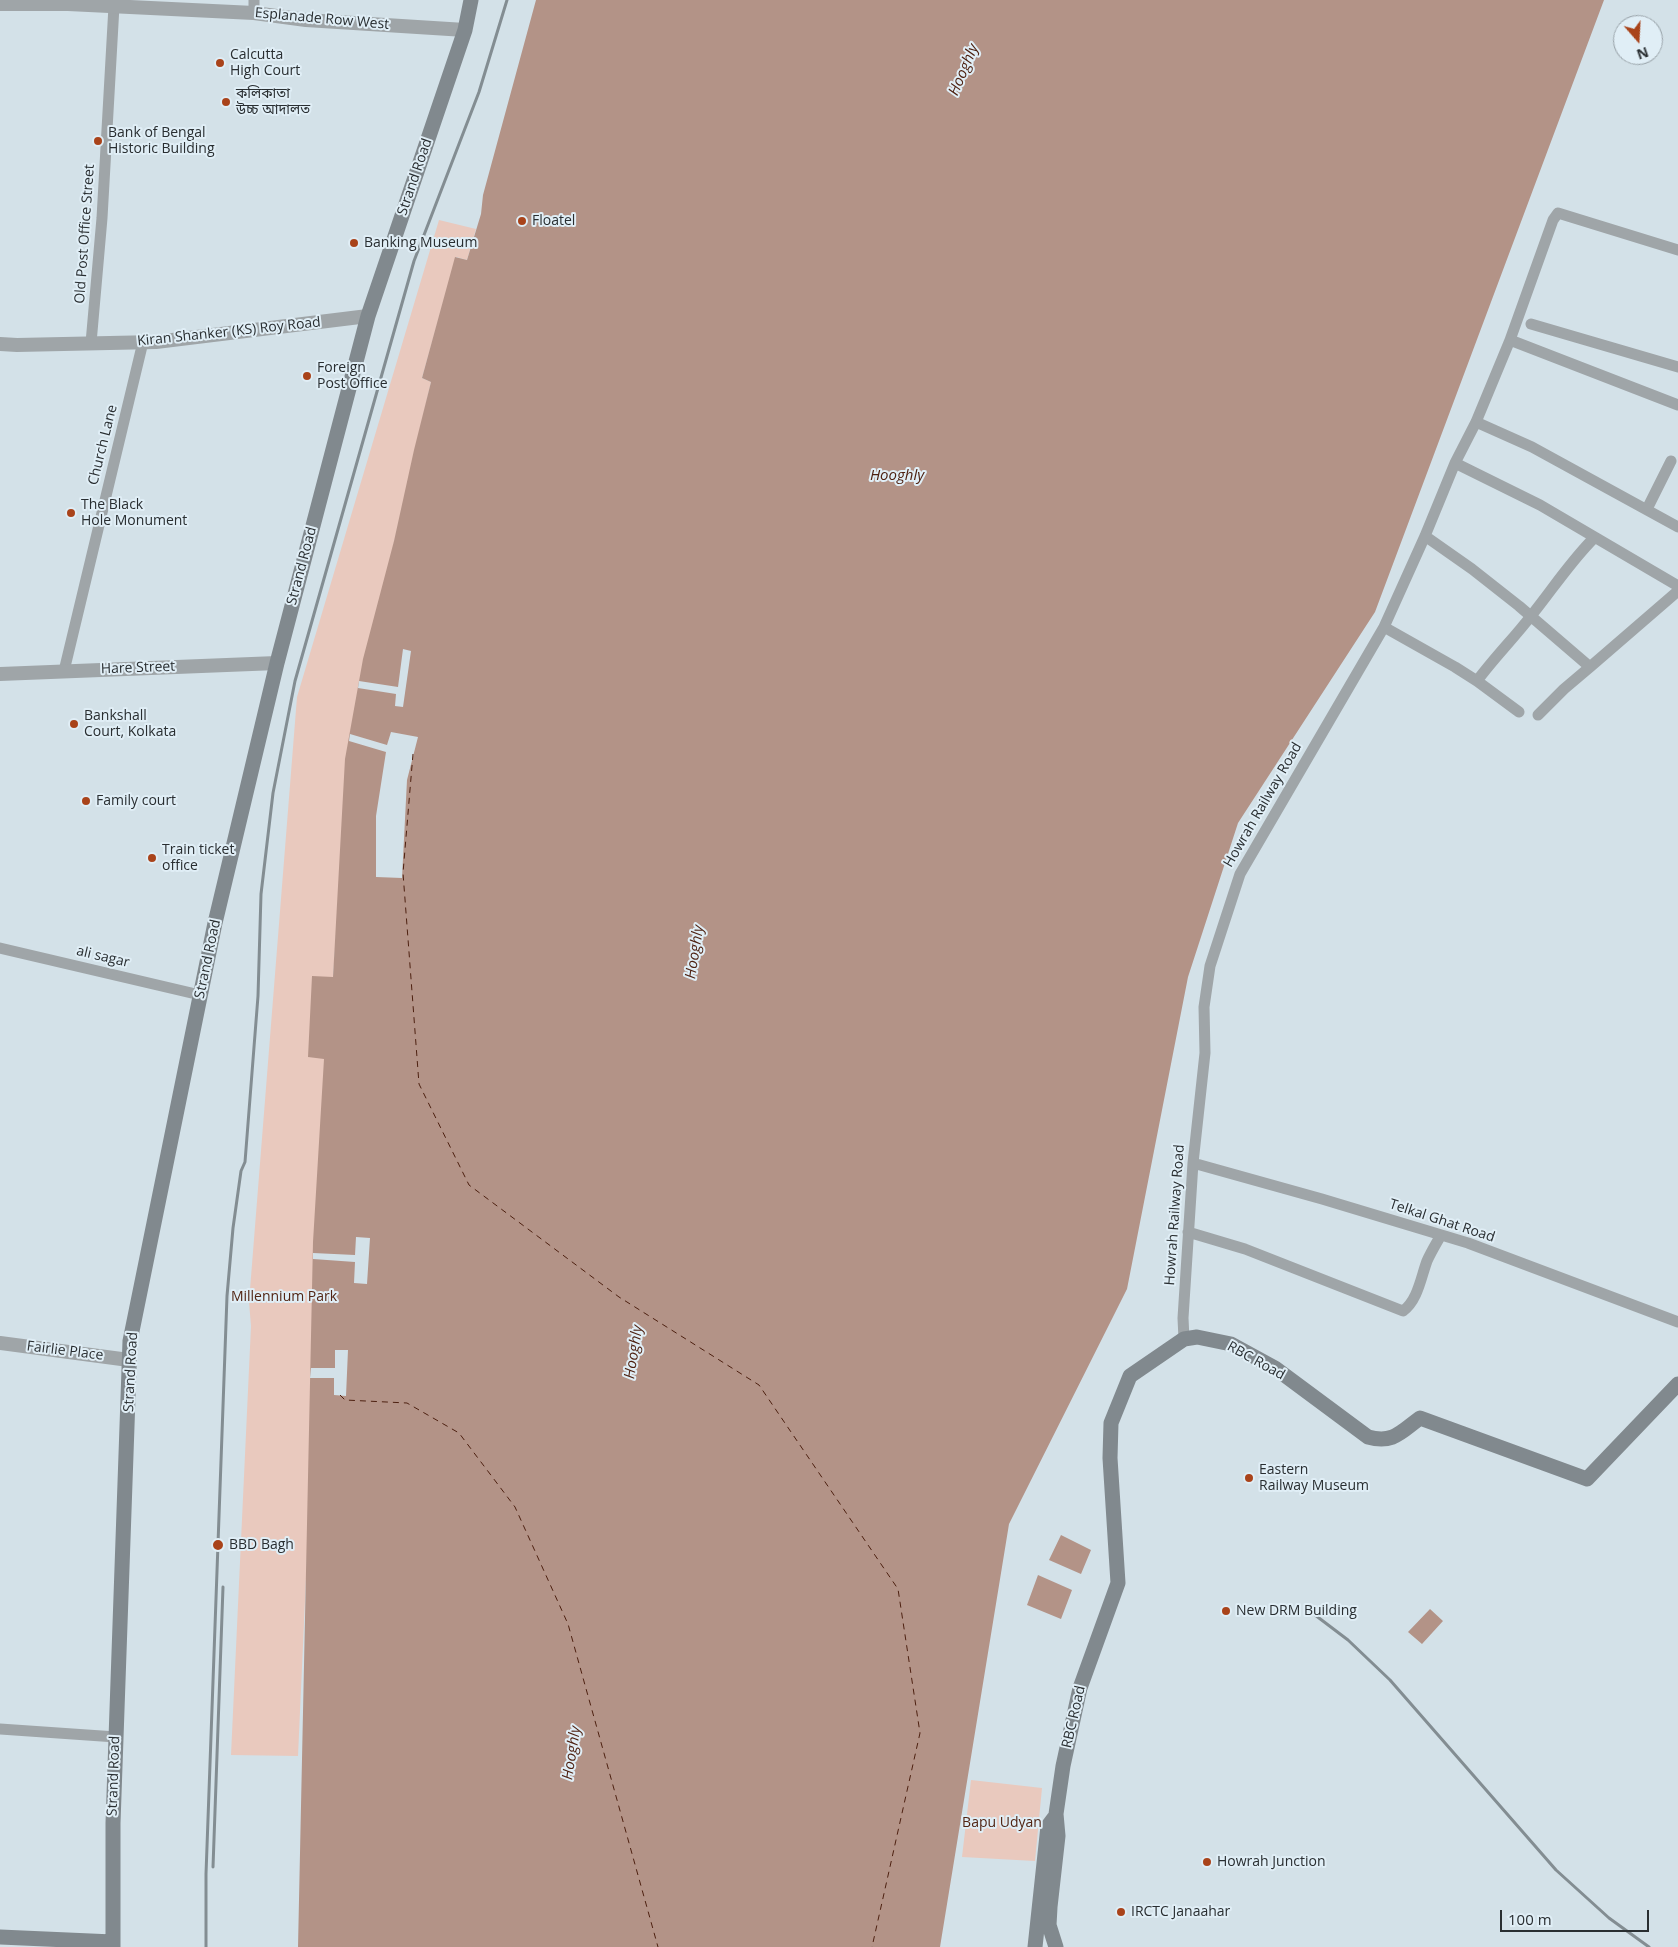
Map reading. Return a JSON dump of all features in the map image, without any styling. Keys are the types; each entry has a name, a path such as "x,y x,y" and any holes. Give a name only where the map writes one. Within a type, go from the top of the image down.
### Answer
{"main road":[{"name":"Strand Road","path":"113,1945 113,1823 130,1341 215,923 277,663 368,316 465,30 471,0"},
{"name":"RBC Road","path":"1056,1947 1049,1925 1058,1836 1056,1814 1063,1766 1080,1688 1118,1583 1110,1458 1112,1423 1130,1376 1184,1339 1197,1337 1232,1344 1275,1368 1368,1437 1380,1440 1395,1437 1420,1418 1587,1480 1678,1384"},
{"name":"RBC Road","path":"1035,1947 1048,1826 1056,1814"},
{"path":"0,1937 113,1945"}],"street":[{"name":"Esplanade Row West","path":"0,4 254,6 306,20 465,30"},
{"name":"Old Post Office Street","path":"91,343 102,218 114,6"},
{"name":"Howrah Railway Road","path":"1184,1339 1183,1318 1193,1163 1205,1053 1204,1007 1210,966 1240,874 1384,628 1455,463 1476,422 1510,340 1553,220 1558,213 1678,250"},
{"name":"Kiran Shanker (KS) Roy Road","path":"0,344 143,342 368,316"},
{"path":"1531,324 1678,367"},
{"path":"1510,340 1678,405"},
{"name":"Church Lane","path":"64,671 143,342"},
{"path":"1476,422 1532,447 1678,526"},
{"path":"1647,509 1671,461"},
{"path":"1455,463 1540,505 1678,586"},
{"path":"1425,536 1472,569 1531,616 1590,667"},
{"path":"1477,681 1499,652 1531,616 1580,551 1594,538"},
{"path":"1538,715 1564,689 1678,591"},
{"path":"1384,628 1477,681 1519,712"},
{"name":"Hare Street","path":"0,674 277,663"},
{"name":"ali sagar","path":"0,948 200,996"},
{"name":"Telkal Ghat Road","path":"1193,1163 1441,1235 1678,1322"},
{"path":"1188,1232 1245,1249 1403,1311 1409,1307 1428,1260 1441,1235"},
{"name":"Fairlie Place","path":"0,1343 130,1360"},
{"path":"0,1729 116,1737"}],"green space":[{"name":"Millennium Park","path":"439,220 476,229 467,260 456,257 422,378 431,382 350,734 333,978 298,1756 231,1755 251,1326 249,1302 297,697"},
{"name":"Bapu Udyan","path":"971,1780 1042,1788 1035,1861 962,1857"}],"water":[{"name":"Hooghly","path":"536,0 1604,0 1375,612 1238,823 1188,977 1127,1289 1009,1524 940,1947 298,1947 313,1242 324,1059 308,1057 312,976 333,977 345,759 363,659 394,541 431,382 422,378 455,257 467,260 481,214 483,195"},
{"path":"1061,1535 1091,1550 1081,1574 1049,1560"},
{"path":"1038,1575 1072,1590 1061,1619 1027,1605"},
{"path":"1430,1609 1443,1621 1422,1644 1408,1632"}],"pier":[{"path":"403,649 411,651 403,707 395,706 396,694 358,688 359,681 398,687"},
{"path":"391,732 418,737 407,780 402,878 376,877 376,816 386,752 349,741 350,734 387,745"},
{"path":"356,1237 370,1238 367,1284 354,1283 355,1262 313,1259 313,1253 355,1255"},
{"path":"335,1350 348,1350 346,1396 334,1395 334,1378 310,1378 311,1368 335,1368"}],"ferry route":[{"path":"413,754 403,873 419,1084 469,1185 619,1297 759,1385 898,1589 920,1733 872,1947"},
{"path":"340,1395 345,1400 407,1403 459,1433 515,1507 568,1624 658,1947"}],"railway":[{"path":"206,1947 206,1874 227,1296 233,1228 241,1171 245,1162 258,996 261,894 273,793 295,681 414,261 479,92 507,0"},
{"path":"213,1867 223,1587"},
{"path":"1315,1615 1348,1640 1390,1680 1556,1870 1609,1918 1649,1947"}],"place":[{"name":"Calcutta High Court","path":"220,63"},
{"name":"কলিকাতা উচ্চ আদালত","path":"226,102"},
{"name":"Bank of Bengal Historic Building","path":"98,141"},
{"name":"Floatel","path":"522,221"},
{"name":"Banking Museum","path":"354,243"},
{"name":"Foreign Post Office","path":"307,376"},
{"name":"The Black Hole Monument","path":"71,513"},
{"name":"Bankshall Court, Kolkata","path":"74,724"},
{"name":"Family court","path":"86,801"},
{"name":"Train ticket office","path":"152,858"},
{"name":"Eastern Railway Museum","path":"1249,1478"},
{"name":"BBD Bagh","path":"218,1545"},
{"name":"New DRM Building","path":"1226,1611"},
{"name":"Howrah Junction","path":"1207,1862"},
{"name":"IRCTC Janaahar","path":"1121,1912"}]}
